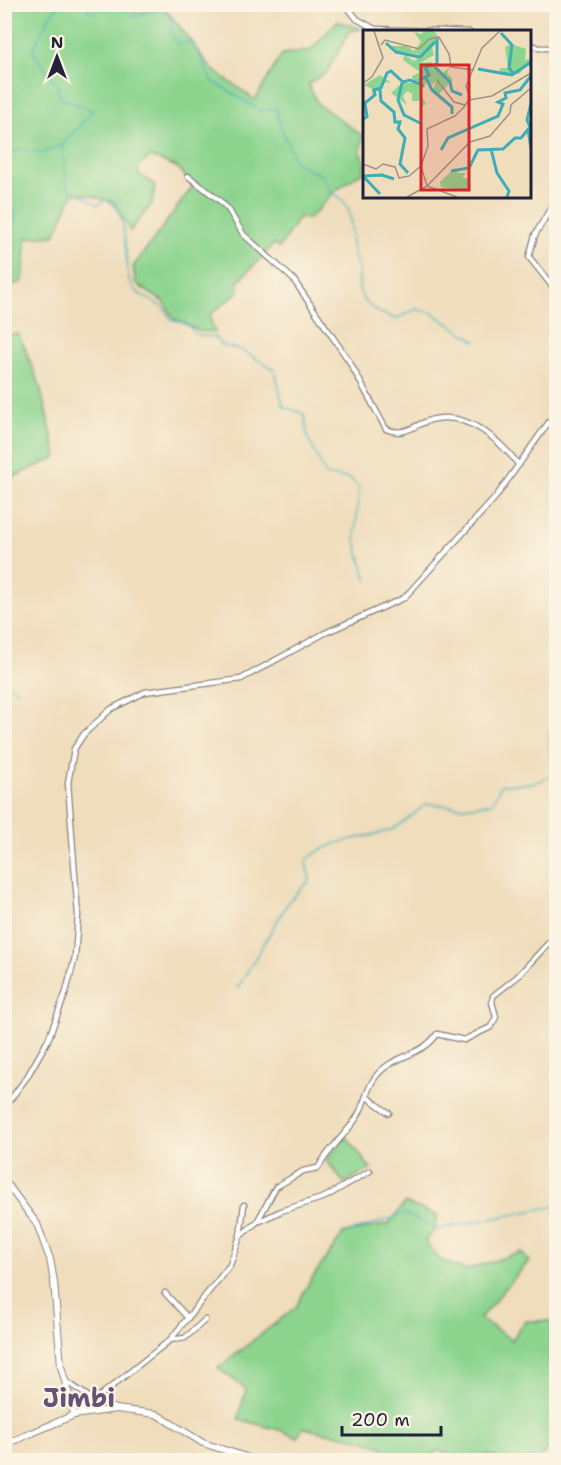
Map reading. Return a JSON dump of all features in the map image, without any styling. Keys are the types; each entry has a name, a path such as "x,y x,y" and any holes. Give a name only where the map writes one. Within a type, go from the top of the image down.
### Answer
{"main road":[{"path":"4,1180 32,1215 45,1242 54,1282 61,1366 68,1382 74,1415"},
{"path":"4,1445 74,1415 117,1409 156,1414 203,1443 255,1461"}],"street":[{"path":"345,4 357,19 375,29 448,30"},
{"path":"531,44 539,48 556,48"},
{"path":"188,176 223,205 243,234 293,279 349,361 386,429 399,433 434,419 462,421 489,433 519,465"},
{"path":"556,200 535,235 529,257 556,291"},
{"path":"4,1108 45,1046 66,992 75,957 78,915 68,783 74,749 84,734 111,709 145,692 241,679 325,633 404,598 483,511 556,412"},
{"path":"257,1222 276,1188 303,1171 318,1168 324,1156 355,1120 377,1074 390,1064 432,1042 437,1034 464,1040 491,1027 496,1017 492,1002 494,996 517,977 556,935"},
{"path":"366,1097 389,1113"},
{"path":"240,1236 257,1222 281,1210 325,1197 370,1171"},
{"path":"74,1415 170,1341 230,1265 240,1236 244,1204"},
{"path":"165,1293 188,1318"},
{"path":"170,1341 185,1338 205,1320"},
{"path":"68,1382 95,1401 117,1409"}],"green space":[{"path":"5,5 120,5 137,13 163,5 211,68 255,100 282,54 310,51 337,21 362,29 350,31 327,72 308,84 318,104 363,136 360,153 363,157 363,172 335,191 309,219 299,217 279,248 274,244 237,283 239,291 209,316 215,332 199,331 173,318 164,302 136,284 133,267 193,186 177,167 151,157 138,166 139,174 155,185 152,204 130,231 114,202 74,191 55,235 27,238 23,281 5,288"},
{"path":"5,334 19,334 40,386 57,457 5,481"},
{"path":"346,1136 371,1169 344,1183 326,1160"},
{"path":"405,1203 437,1215 434,1231 425,1241 439,1259 465,1270 521,1252 529,1261 480,1318 512,1340 525,1321 554,1321 551,1335 556,1342 556,1443 536,1460 501,1460 487,1454 481,1460 460,1460 439,1450 426,1460 398,1460 378,1445 366,1441 303,1427 297,1438 283,1431 238,1419 246,1389 218,1368 296,1307 310,1281 344,1233 389,1224"}],"waterway":[{"path":"4,161 18,149 42,153 62,145 93,111 60,98 57,84 32,51 50,15 61,4"},
{"path":"83,4 90,12 117,6 133,17 162,9 166,4"},
{"path":"162,9 172,21 170,33 179,44 193,42 211,80 261,111 277,108 277,117 296,163 323,176 330,192 345,204 351,219 352,247 359,269 359,289 367,304 396,319 416,309 432,313 476,341"},
{"path":"62,145 67,185 73,194 83,195 98,205 105,200 119,213 125,236 130,282 136,291 163,308 171,320 186,323 196,335 215,337 221,345 241,350 275,370 283,406 304,414 308,438 326,475 351,479 359,488 355,539 367,581"},
{"path":"4,191 16,213 13,228 4,224"},
{"path":"4,683 18,691"},
{"path":"556,728 550,731 550,753 556,765"},
{"path":"237,989 289,901 310,880 306,861 315,854 334,844 393,829 426,804 464,807 492,803 501,785 535,783 556,774"},
{"path":"349,1232 405,1214 438,1229 556,1206"}],"district":[{"name":"Jimbi","path":"79,1398"}]}
